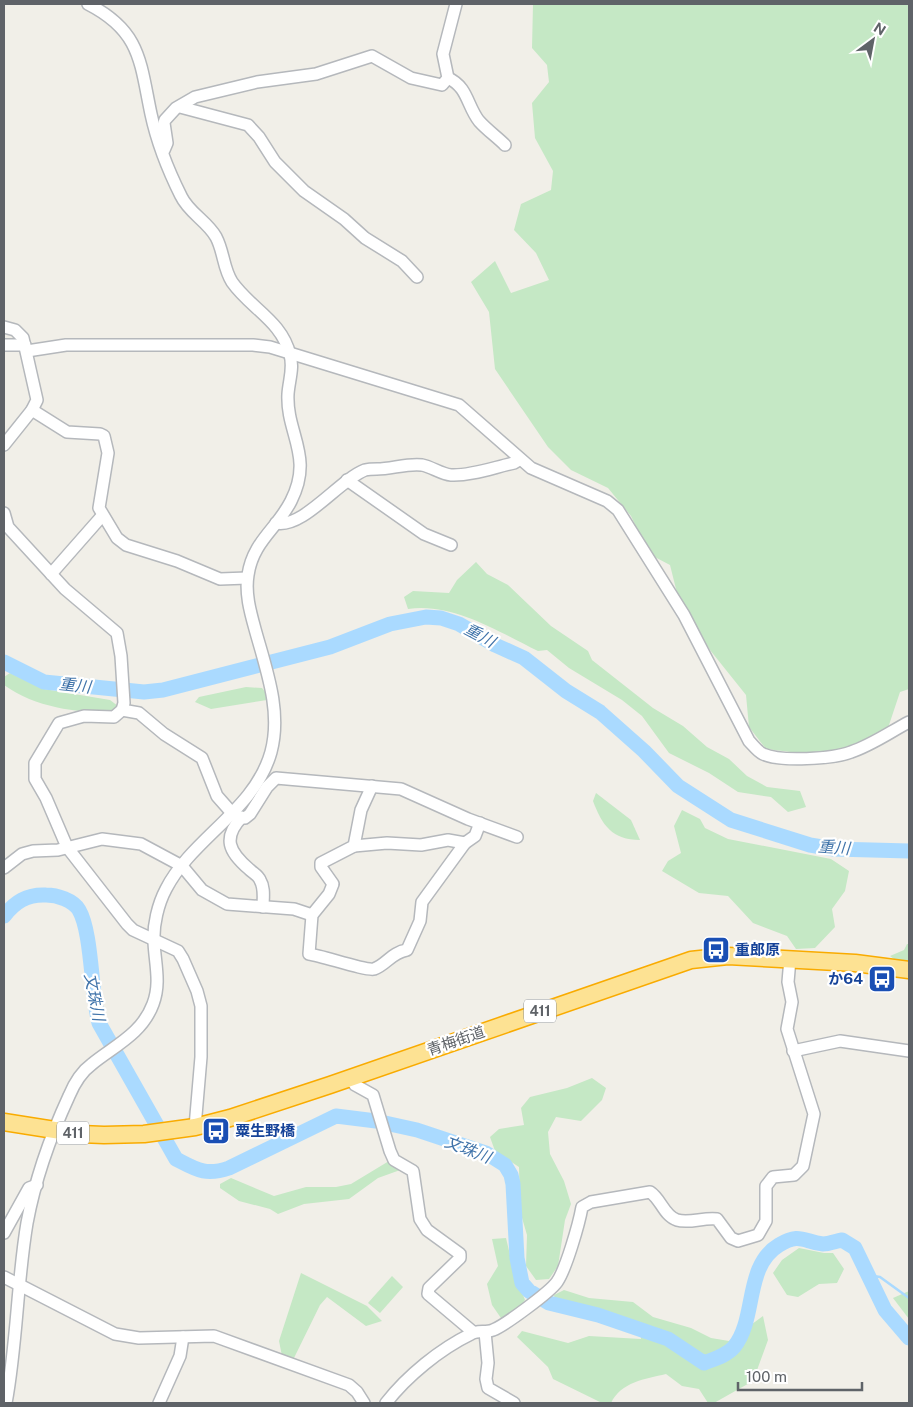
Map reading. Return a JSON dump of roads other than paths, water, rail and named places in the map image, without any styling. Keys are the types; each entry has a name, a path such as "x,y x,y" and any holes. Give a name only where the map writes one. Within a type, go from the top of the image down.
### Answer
{"highway":[{"name":"青梅街道","path":"4,1122 104,1135 144,1134 188,1128 230,1118 350,1078 691,960 728,956 883,965 909,970"}],"street":[{"path":"88,4 116,22 135,46 145,75 151,113 163,152 183,200 216,237 231,280 278,326 292,360 289,403 301,458 300,472 293,498 257,546 247,578 250,612 270,681 275,729 270,758 237,815 229,835 232,850 238,860 259,877 263,886 263,907"},
{"path":"163,152 167,143 164,123 180,107 205,93 240,88 257,82 316,74 366,57 378,59 410,78 442,85 448,78 444,50 456,4"},
{"path":"448,78 457,82 467,94 471,109 480,121 505,145"},
{"path":"180,107 248,125 259,137 275,162 304,191 344,219 365,238 402,261 417,277"},
{"path":"4,327 20,334 26,348 37,400 32,410 4,445"},
{"path":"4,345 26,348 66,345 253,345 290,353 459,405 530,468 607,501 618,510 684,615 749,741 763,754 797,759 849,753 868,745 909,722"},
{"path":"32,410 67,432 100,434 104,436 108,453 99,502 102,516 117,538 126,545 177,561 220,579 247,578"},
{"path":"276,522 291,522 308,512 347,480 367,469 391,470 423,466 446,474 459,474 514,463 519,460"},
{"path":"347,480 424,534 451,545"},
{"path":"4,513 8,527 51,574 116,634 122,656 123,706 114,717 84,716 59,723 35,764 35,779 46,798 67,847 127,924 134,930 170,946 183,959 201,1006 201,1058 188,1128"},
{"path":"51,574 102,516"},
{"path":"123,706 139,713 164,734 202,758 217,796 237,815"},
{"path":"6,1403 27,1223 36,1185 55,1130 75,1083 84,1071 125,1041 146,1018 153,1006 159,975 154,939 158,911 164,892 182,866 237,815 250,814 267,787 276,778 350,786 372,786 409,792 517,838"},
{"path":"354,846 361,810 372,786"},
{"path":"465,843 448,840 421,845 387,843 354,846 321,863 321,867 333,884 329,894 312,915 310,954 342,961 367,970 376,968 394,954 406,950 420,921 422,902 465,843 475,836 480,823"},
{"path":"4,868 22,854 102,839 140,844 182,866 209,896 227,904 294,909 312,915"},
{"path":"386,1403 411,1375 473,1332 485,1332 507,1323 557,1282 574,1237 582,1207 591,1202 650,1192 658,1197 671,1216 677,1220 717,1219 731,1238 738,1241 758,1235 766,1221 766,1186 773,1177 794,1175 804,1166 814,1114 787,1029 792,1002 788,982 790,959"},
{"path":"793,1051 840,1041 909,1051"},
{"path":"350,1078 355,1085 373,1095 383,1135 394,1160 413,1171 420,1219 426,1230 460,1254 460,1258 429,1288 428,1294 473,1332"},
{"path":"4,1234 29,1188 36,1185"},
{"path":"4,1277 115,1334 139,1338 214,1336 349,1385 357,1392 364,1403"},
{"path":"485,1332 488,1364 486,1379 488,1388 514,1403"},
{"path":"160,1403 180,1356 184,1337"}],"waterway":[{"name":"重川","path":"4,662 44,682 144,692 163,690 330,647 390,624 426,617 441,618 459,624 495,645 524,658 566,691 600,712 644,751 678,786 731,820 810,845 834,849 909,851"},
{"name":"文珠川","path":"4,916 22,900 39,895 60,897 73,903 79,910 89,948 99,1023 176,1159 190,1166 208,1172 229,1168 336,1116 376,1121 417,1130 486,1153 505,1165 511,1175 513,1184 517,1258 522,1283 529,1291 549,1303 598,1315 668,1339 704,1363 720,1357 734,1347 746,1322 755,1279 760,1266 768,1254 786,1241 797,1238 823,1244 842,1240 855,1248 885,1310 909,1338"},
{"name":"文珠川","path":"867,1275 880,1277 909,1298"}],"place":[{"name":"重郎原","path":"716,950"},
{"name":"か64","path":"882,979"},
{"name":"粟生野橋","path":"216,1131"}]}
